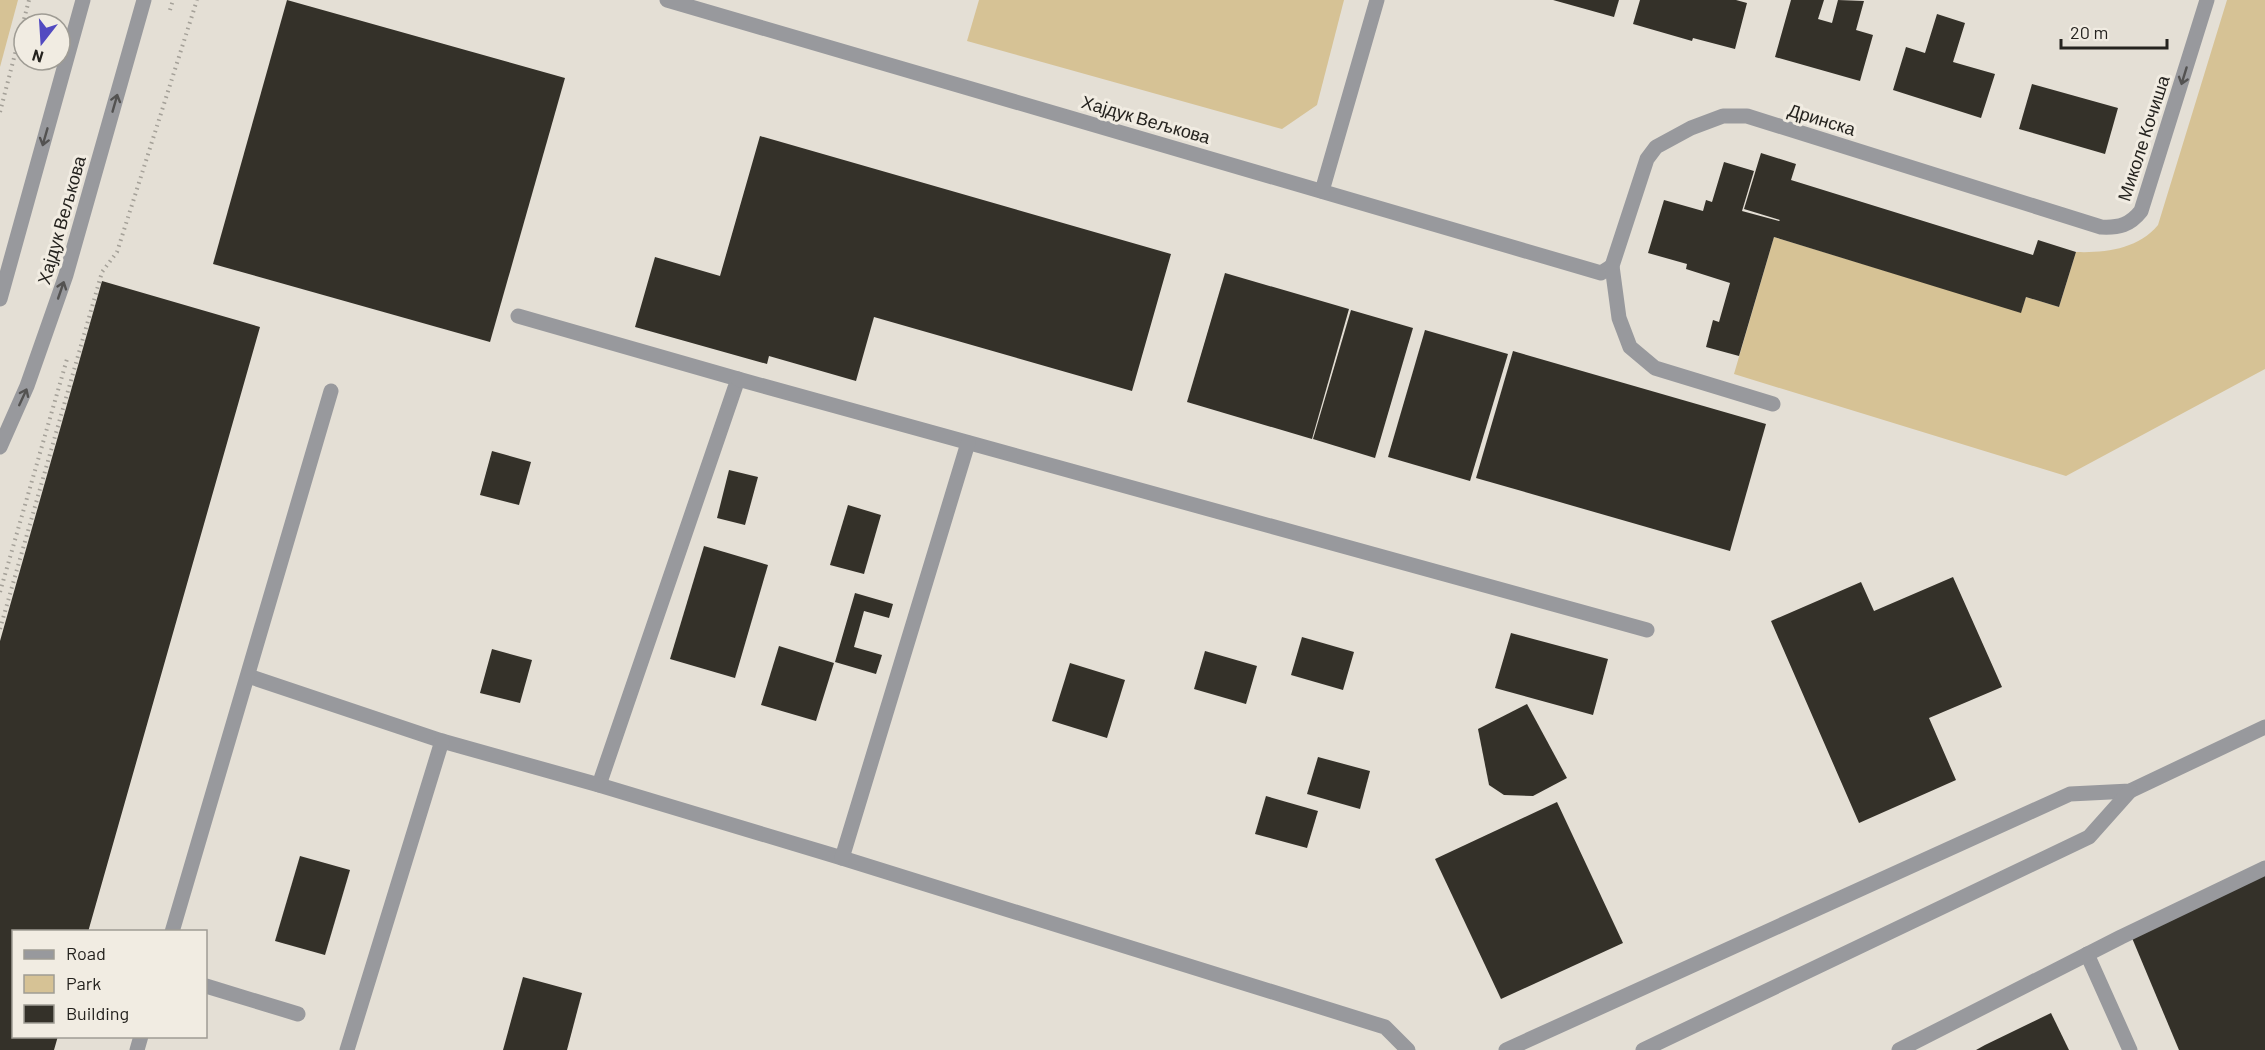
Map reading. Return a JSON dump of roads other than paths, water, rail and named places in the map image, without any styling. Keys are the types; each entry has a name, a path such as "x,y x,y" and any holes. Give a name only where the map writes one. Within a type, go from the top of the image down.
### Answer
{"street":[{"name":"Хајдук Вељкова","path":"0,299 83,0"},
{"name":"Хајдук Вељкова","path":"0,447 27,387 66,275 144,0"},
{"name":"Хајдук Вељкова","path":"667,0 1601,273 1612,266"},
{"path":"1322,191 1377,0"},
{"name":"Миколе Кочиша","path":"2102,227 2116,228 2133,221 2141,211 2207,0"},
{"name":"Дринска","path":"1612,266 1647,159 1656,147 1668,139 1723,116 1747,116 2102,227"},
{"path":"1612,266 1619,318 1630,347 1655,368 1773,404"},
{"path":"519,316 738,379 1647,630"},
{"path":"599,785 738,379"},
{"path":"173,930 331,391"},
{"path":"842,858 968,443"},
{"path":"248,676 442,741 599,785 842,858 1385,1027 1408,1050"},
{"path":"1506,1050 2070,794 2130,791 2265,727"},
{"path":"347,1050 442,741"},
{"path":"1643,1050 2089,837 2130,791"},
{"path":"1899,1050 2087,954 2265,868"},
{"path":"2087,954 2130,1050"},
{"path":"207,986 298,1014"}]}
